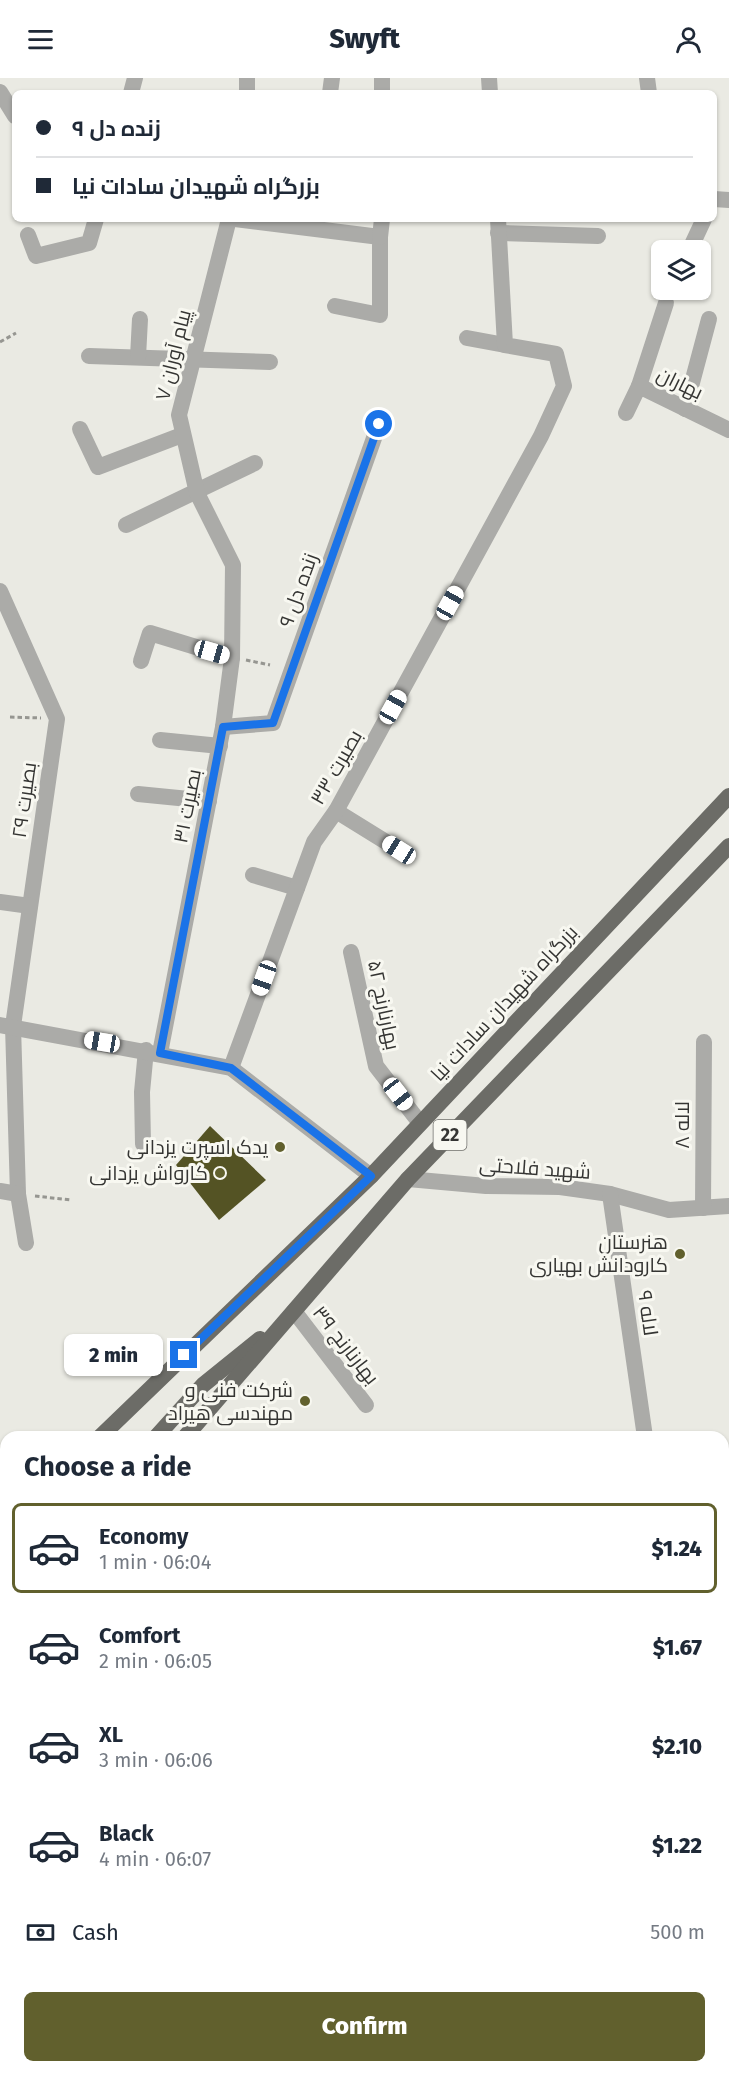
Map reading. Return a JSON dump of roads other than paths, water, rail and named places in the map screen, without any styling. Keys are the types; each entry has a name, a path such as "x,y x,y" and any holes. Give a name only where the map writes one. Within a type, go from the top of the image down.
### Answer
{"highway":[{"name":"بزرگراه شهیدان سادات نیا","path":"106,1431 371,1176 729,796"},
{"name":"22","path":"190,1431 408,1179 729,846"},
{"path":"161,1431 204,1384 294,1311"}],"street":[{"path":"0,92 12,111"},
{"path":"28,236 36,256 89,243 95,222"},
{"name":"پیام آوران ۷","path":"228,222 179,415 197,493 233,565"},
{"path":"284,222 316,224 380,237"},
{"path":"335,306 380,315 382,222"},
{"path":"694,240 703,222"},
{"path":"467,338 505,345 498,226 598,236"},
{"path":"639,386 666,303"},
{"path":"138,357 140,319"},
{"path":"685,409 708,319"},
{"name":"بصیرت ۳۳","path":"231,1068 314,842 336,811 541,436 564,386 556,354 505,345"},
{"path":"89,356 270,362"},
{"name":"بهاران","path":"626,413 639,386 729,430"},
{"name":"زنده دل ۹","path":"223,727 273,723 379,424"},
{"path":"80,429 98,467 182,435"},
{"path":"126,525 197,493 255,463"},
{"name":"بصیرت ۳۱","path":"143,1144 142,1092 209,801 223,727 232,658 233,565"},
{"name":"بصیرت ۲۹","path":"0,591 57,719 30,906 6,1025 18,1194 26,1243"},
{"path":"141,661 150,633 232,658"},
{"path":"160,740 220,746"},
{"path":"138,794 209,801"},
{"path":"336,811 399,850"},
{"path":"253,875 297,888"},
{"path":"0,902 30,906"},
{"name":"بهارنارنج ۵۲","path":"351,952 376,1066 420,1123"},
{"path":"6,1025 231,1068 371,1176"},
{"name":"لاله ۸","path":"703,1208 704,1041"},
{"name":"شهید فلاحتی","path":"408,1179 486,1186 560,1187 610,1194 669,1210 729,1206"},
{"path":"0,1191 18,1194"},
{"name":"لاله ۹","path":"610,1194 644,1431"},
{"name":"بهارنارنج ۳۹","path":"294,1311 366,1405"}],"place":[{"name":"یدک اسپرت یزدانی","path":"280,1147"},
{"name":"کارواش یزدانی","path":"220,1173"},
{"name":"هنرستان کارودانش بهیاری","path":"680,1254"},
{"name":"شرکت فنی و مهندسی هیراد","path":"305,1401"}]}
